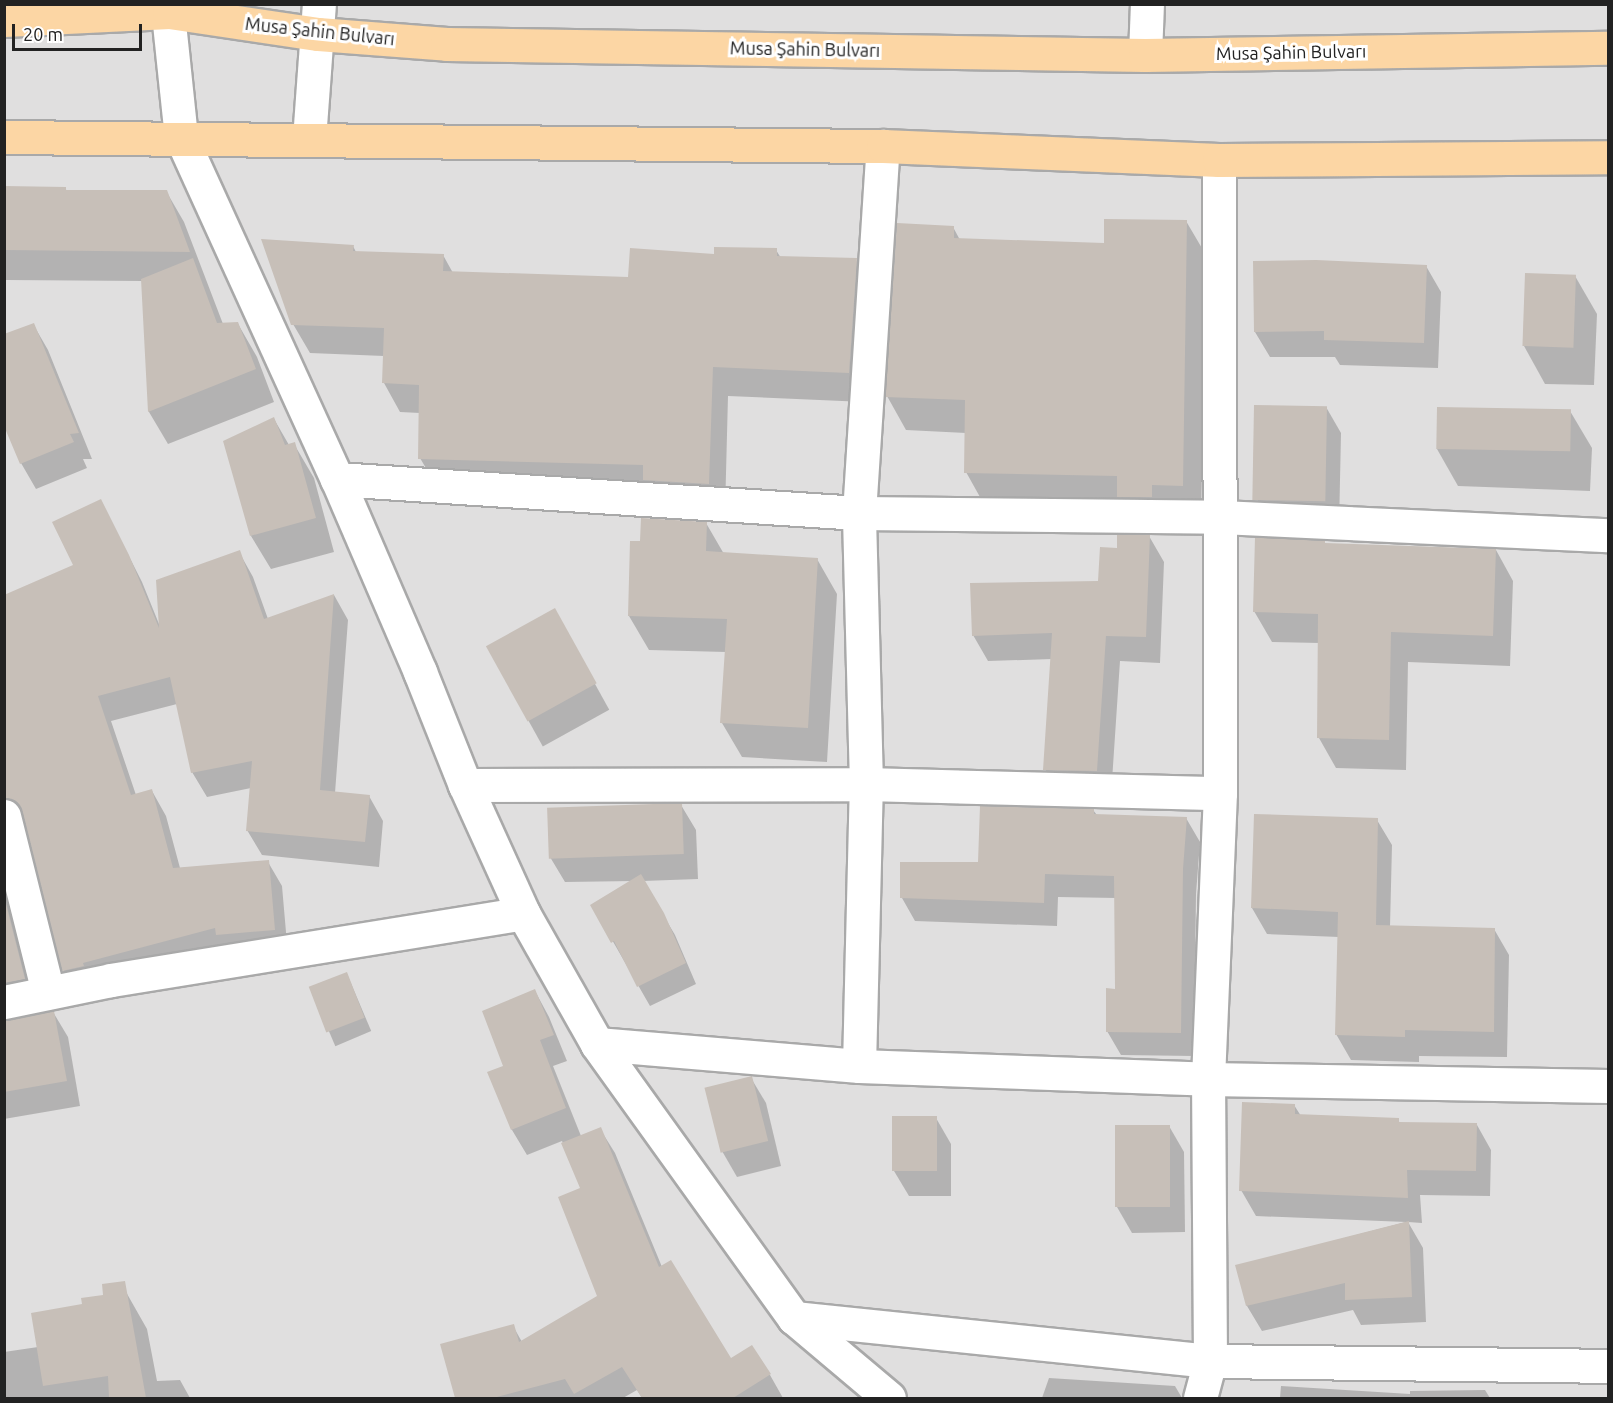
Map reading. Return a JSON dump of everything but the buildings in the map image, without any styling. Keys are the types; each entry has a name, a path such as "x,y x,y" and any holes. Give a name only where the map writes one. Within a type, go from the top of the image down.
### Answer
{"main road":[{"name":"Musa Şahin Bulvarı","path":"4,20 168,8 319,19 447,44 1145,55 1608,48"},
{"path":"1145,55 1315,33 1608,34"},
{"path":"4,137 181,137 883,146 1219,160 1608,157"}],"street":[{"path":"1145,55 1147,4"},
{"path":"168,8 181,137 337,479 420,672 465,785 523,913 597,1044 794,1318 889,1398"},
{"path":"309,139 319,19"},
{"path":"859,1066 866,784 859,513 883,146"},
{"path":"1200,1398 1210,1361 1208,1079 1220,793 1219,160"},
{"path":"337,479 859,513 1221,517 1608,535"},
{"path":"465,785 866,784 1220,793"},
{"path":"4,816 48,993"},
{"path":"4,1002 523,913"},
{"path":"597,1044 859,1066 1208,1079 1608,1086"},
{"path":"794,1318 1210,1361 1608,1366"}],"shaded area":[{"path":"5,5 1608,5 1608,1398 5,1398"}]}
